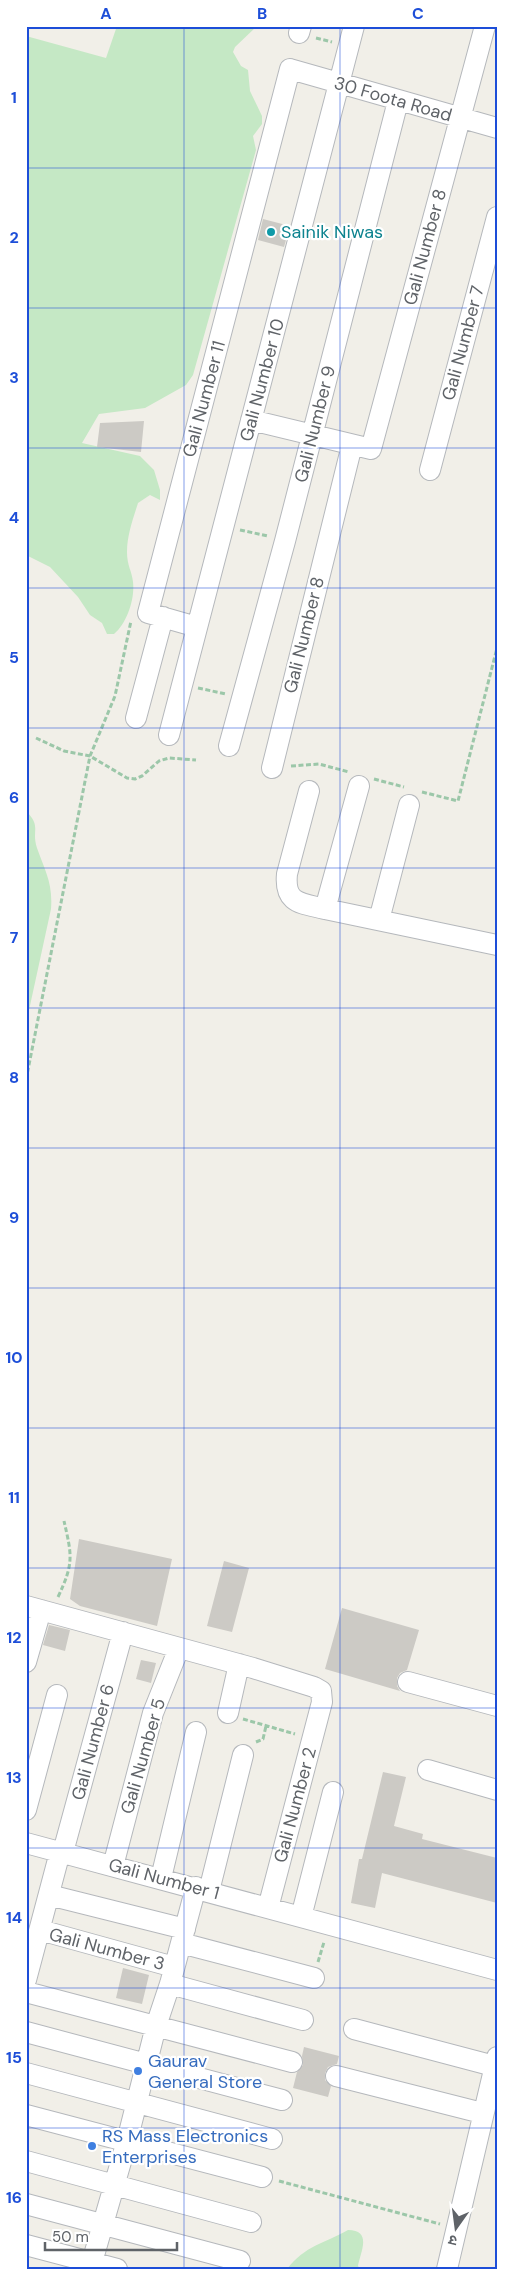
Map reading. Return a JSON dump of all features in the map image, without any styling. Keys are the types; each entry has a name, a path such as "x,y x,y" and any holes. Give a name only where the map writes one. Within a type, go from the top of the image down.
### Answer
{"street":[{"name":"Gali Number 10","path":"169,734 354,26"},
{"name":"Gali Number 8","path":"251,420 371,449 485,26"},
{"name":"30 Foota Road","path":"290,69 497,128"},
{"name":"Gali Number 11","path":"163,618 148,613 290,69"},
{"name":"Gali Number 9","path":"229,746 285,540 398,101"},
{"name":"Gali Number 7","path":"430,470 497,217"},
{"name":"Gali Number 8","path":"272,768 352,445"},
{"path":"136,718 163,618 197,627"},
{"path":"325,909 360,779"},
{"path":"309,791 287,874 285,888 289,896 297,902 325,909 497,946"},
{"path":"379,920 414,795"},
{"path":"26,1662 41,1610 239,1664 228,1714"},
{"name":"Gali Number 6","path":"26,1980 124,1632"},
{"name":"Gali Number 5","path":"113,1866 153,1713 179,1648"},
{"name":"Gali Number 2","path":"239,1664 314,1687 321,1691 322,1702 268,1908"},
{"path":"408,1682 497,1706"},
{"path":"26,1810 57,1695"},
{"path":"161,1878 196,1732"},
{"path":"91,2266 156,2026 183,1936 202,1889 243,1755"},
{"path":"428,1770 497,1790"},
{"path":"301,1917 333,1792"},
{"name":"Gali Number 1","path":"26,1843 497,1970"},
{"path":"49,1895 314,1978"},
{"name":"Gali Number 3","path":"40,1930 303,2020"},
{"path":"26,1992 292,2062"},
{"path":"354,2029 496,2061 482,2113 447,2269"},
{"path":"26,2032 282,2100"},
{"path":"26,2073 272,2139"},
{"path":"336,2076 482,2113"},
{"path":"26,2115 262,2177"},
{"path":"26,2161 250,2222"},
{"path":"26,2204 240,2261"},
{"path":"26,2245 91,2266 117,2269"}],"path":[{"path":"300,30 348,47"},
{"path":"224,526 285,540"},
{"path":"26,1080 90,756 115,696 133,612"},
{"path":"272,768 319,764 360,779 414,795 458,801 497,648"},
{"path":"182,685 241,697"},
{"path":"36,738 64,751 90,756 127,778 135,779 142,776 159,761 169,758 196,760"},
{"path":"41,1610 57,1600 71,1566 70,1547 64,1521"},
{"path":"228,1714 312,1739"},
{"path":"262,2177 456,2228"}],"green space":[{"path":"117,26 257,26 235,47 233,52 241,66 248,70 250,91 262,116 262,124 253,136 256,150 193,375 186,385 145,408 99,414 82,443 140,456 154,470 160,490 160,500 150,495 138,503 127,546 133,582 133,596 123,624 114,634 107,634 102,623 90,615 78,597 50,567 26,555 26,36 106,58"},
{"path":"26,811 34,821 35,842 48,877 51,892 51,909 26,1024"},
{"path":"348,2230 356,2231 363,2238 358,2266 360,2269 287,2269 308,2250"}],"building":[{"name":"Sainik Niwas","path":"263,219 290,226 284,247 258,240"},
{"path":"144,421 141,452 97,447 100,423"},
{"path":"79,1539 172,1559 157,1626 80,1606 70,1599"},
{"path":"224,1561 249,1568 232,1632 207,1626"},
{"path":"342,1608 419,1630 407,1670 400,1673 397,1678 397,1686 400,1691 325,1669"},
{"path":"49,1625 70,1630 65,1651 43,1645"},
{"path":"141,1660 156,1663 151,1683 136,1679"},
{"path":"383,1772 406,1777 394,1826 423,1834 422,1839 497,1858 497,1903 382,1873 375,1908 351,1903 359,1859 362,1859"},
{"path":"123,1968 149,1975 142,2004 116,1998"},
{"path":"304,2047 339,2056 337,2064 328,2067 325,2073 325,2080 331,2086 328,2097 293,2088 297,2072 303,2065"}],"place":[{"name":"Sainik Niwas","path":"271,232"},
{"name":"Gaurav General Store","path":"138,2071"},
{"name":"RS Mass Electronics Enterprises","path":"92,2146"}]}
